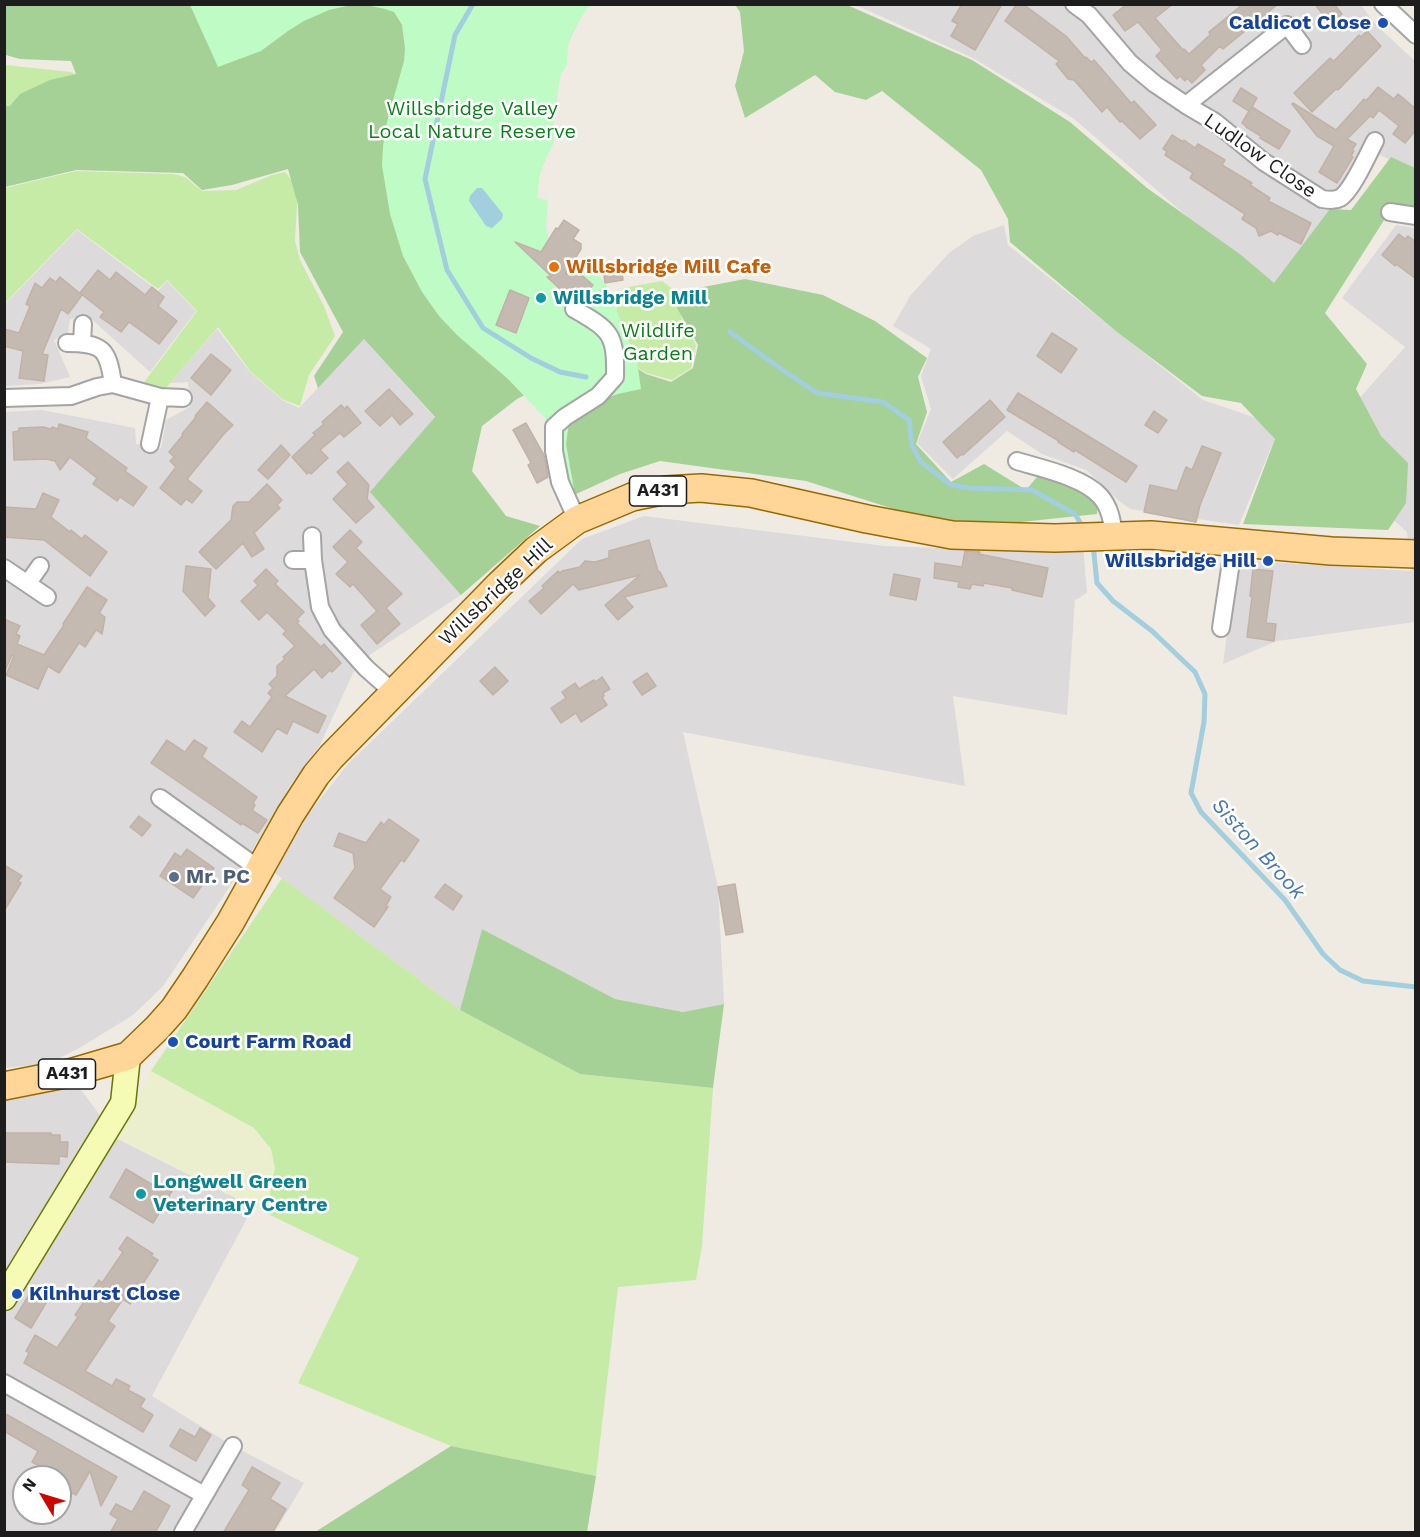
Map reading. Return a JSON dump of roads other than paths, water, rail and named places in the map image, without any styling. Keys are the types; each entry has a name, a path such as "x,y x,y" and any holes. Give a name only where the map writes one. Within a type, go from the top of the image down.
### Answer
{"main road":[{"name":"Willsbridge Hill","path":"128,1056 174,1009 230,923 290,815 316,775 331,757 500,584 536,550 577,520 632,497 666,490 701,488 751,493 952,535 1055,538 1106,536"},
{"name":"A431","path":"1106,536 1151,535 1331,551 1416,554"},
{"name":"A431","path":"4,1086 70,1073 128,1056"}],"street":[{"name":"Ludlow Close","path":"1074,4 1094,10 1130,63 1155,84 1215,122 1264,162 1322,199 1331,201 1342,197 1350,188 1375,141"},
{"path":"1383,4 1416,35"},
{"name":"Ludlow Close","path":"1186,105 1287,25 1302,45"},
{"path":"1390,212 1416,216"},
{"path":"574,309 597,323 611,336 616,357 615,376 598,396 565,417 554,427 554,451 560,482 577,520"},
{"path":"83,324 74,343 92,345 107,356 113,384"},
{"path":"4,398 71,396 113,384 160,397 183,398"},
{"path":"150,444 160,397"},
{"path":"1017,461 1080,481 1100,495 1111,514 1106,536"},
{"path":"312,536 320,607 332,630 366,668 393,692"},
{"path":"1221,628 1234,542"},
{"path":"293,560 313,560"},
{"path":"28,583 40,566"},
{"path":"4,568 47,597"},
{"path":"160,798 259,869"},
{"path":"4,1298 123,1102 128,1056"},
{"path":"4,1383 204,1495"},
{"path":"183,1533 233,1446"}],"water":[{"path":"477,188 482,188 503,214 502,219 492,228 486,226 469,201"}],"waterway":[{"name":"Siston Brook","path":"473,4 455,35 425,179 447,270 483,328 531,358 560,372 586,377"},
{"name":"Siston Brook","path":"730,332 817,393 883,402 909,420 912,446 921,462 951,485 970,488 1032,490 1075,514 1084,529"},
{"name":"Siston Brook","path":"1093,544 1097,583 1113,601 1152,631 1195,672 1205,694 1204,722 1191,793 1201,812 1285,900 1323,954 1340,970 1363,981 1416,987"}],"place":[{"name":"Caldicot Close","path":"1383,23"},
{"name":"Willsbridge Mill Cafe","path":"554,267"},
{"name":"Willsbridge Mill","path":"541,298"},
{"name":"Willsbridge Hill","path":"1268,561"},
{"name":"Mr. PC","path":"174,877"},
{"name":"Court Farm Road","path":"173,1042"},
{"name":"Longwell Green Veterinary Centre","path":"141,1194"},
{"name":"Kilnhurst Close","path":"17,1294"}],"park label":[{"name":"Willsbridge Valley Local Nature Reserve","path":"472,120"},
{"name":"Wildlife Garden","path":"658,342"}]}
